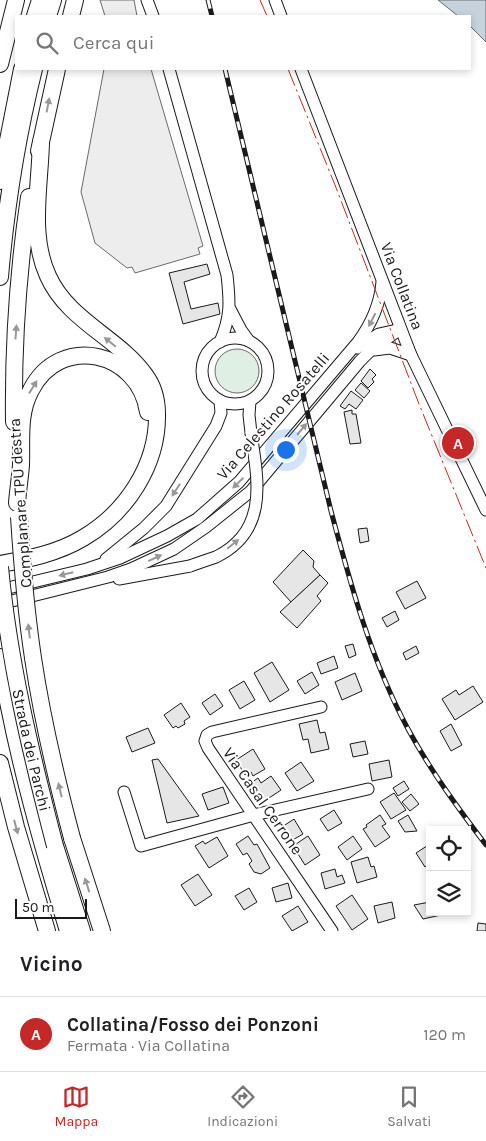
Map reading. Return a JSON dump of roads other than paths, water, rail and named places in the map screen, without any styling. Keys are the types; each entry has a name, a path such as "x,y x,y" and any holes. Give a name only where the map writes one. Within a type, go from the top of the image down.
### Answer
{"highway":[{"path":"0,64 16,0"},
{"path":"35,15 40,0"},
{"path":"48,15 53,0"},
{"path":"71,15 75,0"},
{"path":"0,180 22,70"},
{"path":"0,277 10,188 34,70"},
{"name":"Complanare TPU destra","path":"56,70 32,177 24,231 15,353 14,409 18,510 27,608 37,681 72,838 102,931"},
{"path":"0,565 37,557 64,548 84,538 104,523 126,500 142,475 153,452 157,430 155,398 146,376 69,307 56,291 46,271 41,257 37,230 41,142"},
{"path":"0,552 19,550 46,543 82,526 110,503 135,470 142,456 146,441 148,414 141,391 136,382 122,367 103,358 86,355 75,356 50,366 41,375 28,395 22,416 18,510"},
{"name":"Strada dei Parchi","path":"0,565 20,705 68,931"},
{"name":"Strada dei Parchi","path":"0,657 24,774 49,848 82,931"},
{"path":"0,763 24,856 47,931"}],"street":[{"path":"147,0 154,15"},
{"path":"154,15 156,0"},
{"path":"275,0 281,15"},
{"path":"169,70 227,275 230,309 228,325 220,342"},
{"name":"Via Collatina","path":"301,70 400,329 486,510"},
{"name":"Via Celestino Rosatelli","path":"0,590 87,569 120,558 167,536 197,519 240,482 349,353 367,329 375,313 380,298 382,282"},
{"path":"230,309 249,341"},
{"name":"Via Celestino Rosatelli","path":"349,353 378,334 400,329"},
{"name":"Via Celestino Rosatelli","path":"0,604 108,577 131,569 174,549 206,527 251,491 343,380 370,351 400,329"},
{"path":"240,338 249,341 258,347 268,366 265,386 250,401 230,404 220,401 210,394 204,383 202,371 204,360 211,349 220,342 240,338"},
{"path":"370,351 390,348 411,355"},
{"path":"87,569 110,557 166,506 216,426 220,413 220,401"},
{"path":"58,590 190,566 216,556 230,548 241,538 250,524 257,503 258,486 249,415 250,401"},
{"name":"Via Casal Cerrone","path":"321,707 212,732 205,741 332,931"},
{"path":"124,792 141,846 254,815 368,789"}],"railway":[{"path":"208,0 212,15"},
{"path":"225,70 331,511 363,622 383,676 408,729 435,774 486,845"}],"place":[{"name":"Collatina/Fosso dei Ponzoni","path":"458,443"}]}
